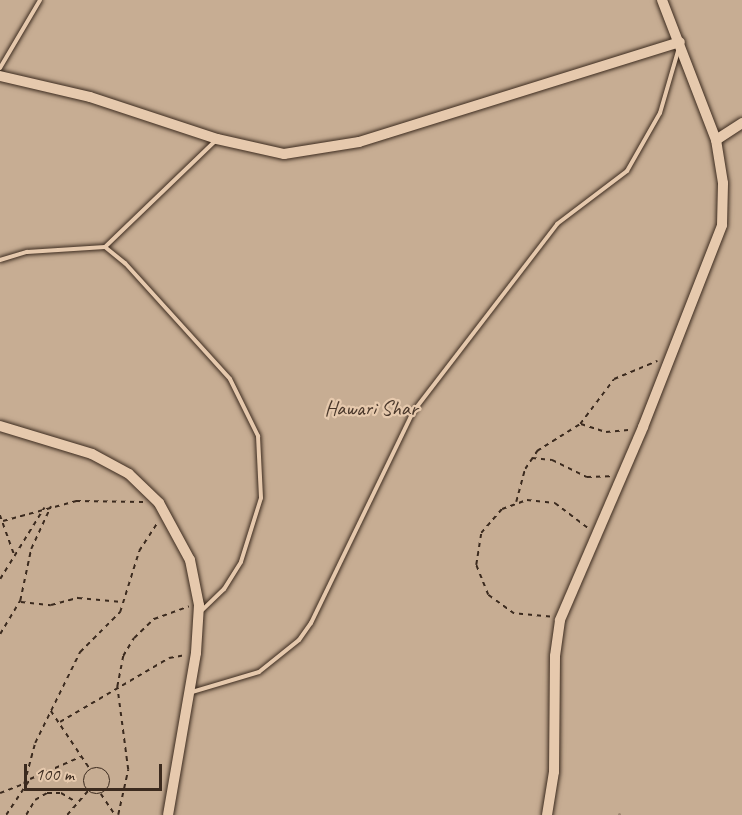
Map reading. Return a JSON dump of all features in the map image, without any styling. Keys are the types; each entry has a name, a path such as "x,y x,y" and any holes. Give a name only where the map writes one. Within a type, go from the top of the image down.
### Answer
{"street":[{"path":"547,815 554,772 555,656 560,620 643,427 722,225 723,183 716,140 662,0"},
{"path":"0,76 90,97 217,139 284,154 359,142 680,42"},
{"path":"716,140 742,123"},
{"path":"0,426 103,459 137,480 168,516 193,568 199,609 196,653 168,815"}],"lane":[{"path":"0,68 40,0"},
{"path":"190,692 259,672 299,640 311,623 408,419 557,224 627,171 660,113 680,42"},
{"path":"0,260 27,252 105,247 217,139"},
{"path":"105,247 125,263 230,379 258,436 261,498 241,562 224,589 199,609"}],"path":[{"path":"515,502 531,458 548,442 580,423 599,394 621,375 655,360 668,363"},
{"path":"580,423 606,432 643,427"},
{"path":"531,458 552,460 587,477 623,473"},
{"path":"3,521 44,507 96,499 159,503"},
{"path":"560,620 507,610 488,595 480,581 475,557 481,533 495,514 515,502 537,499 555,503 597,532"},
{"path":"1,633 20,602 31,549 51,506"},
{"path":"0,579 44,507"},
{"path":"0,515 15,555"},
{"path":"6,815 24,784 35,743 82,648 115,619 124,602 143,542 168,516"},
{"path":"20,602 58,604 78,598 124,602"},
{"path":"118,815 129,770 117,687 123,656 140,632 165,613 199,609"},
{"path":"60,722 169,658 196,653"},
{"path":"51,711 80,757 91,770"},
{"path":"0,793 24,784 43,770 80,757"},
{"path":"88,791 84,780 91,770 99,768 109,776 108,788 101,794"},
{"path":"88,791 101,794 115,815"},
{"path":"67,815 88,791"},
{"path":"26,815 30,805 47,793 61,793 76,802"}],"green space":[{"name":"Hawari Shar","path":"0,0 742,0 742,815 0,815"}]}
